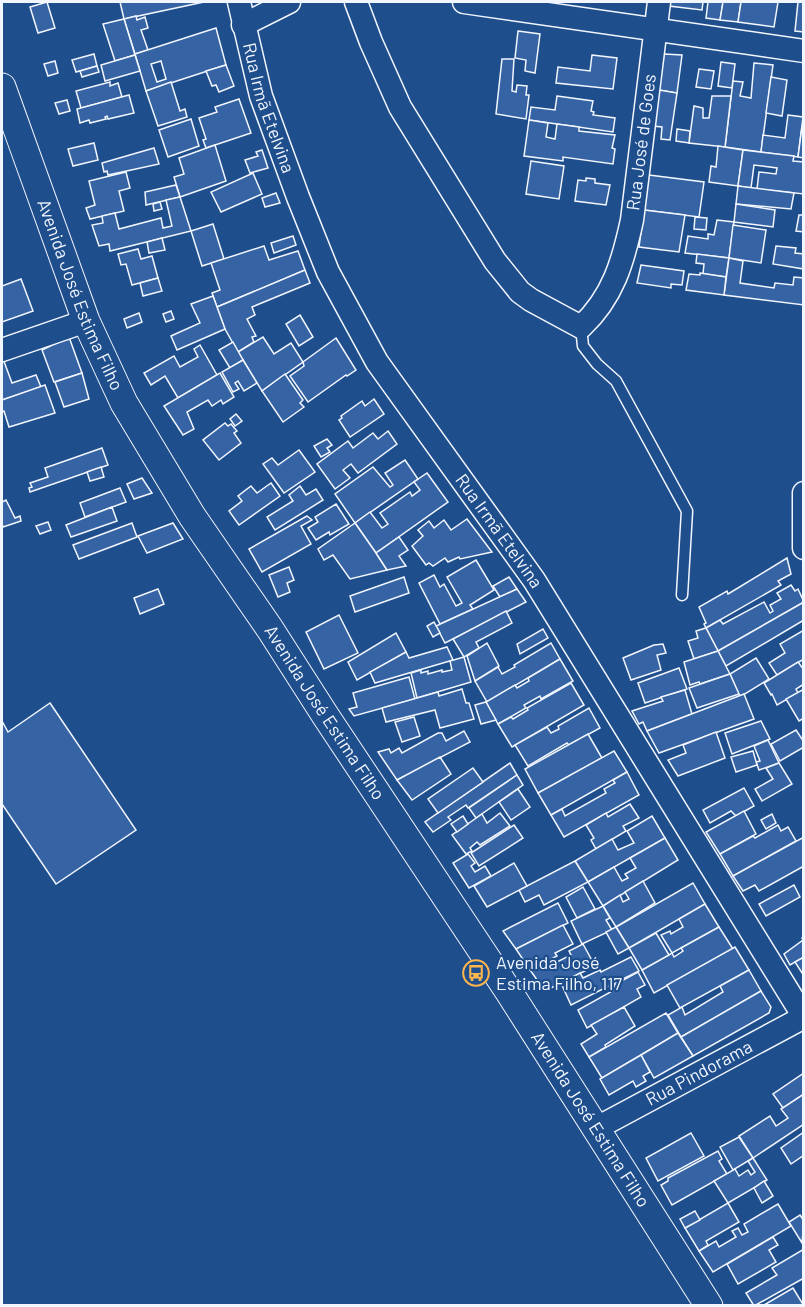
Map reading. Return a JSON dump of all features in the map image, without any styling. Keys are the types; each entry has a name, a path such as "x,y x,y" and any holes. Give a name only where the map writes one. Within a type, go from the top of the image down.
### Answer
{"street":[{"name":"Rua Irmã Etelvina","path":"239,2 261,96 302,208 328,272 376,362 534,580 804,1017"},
{"path":"243,25 289,2"},
{"path":"356,2 400,107 495,261 520,292 581,327"},
{"path":"464,2 804,51"},
{"name":"Rua José de Goes","path":"581,327 597,312 609,292 624,255 632,220 659,2"},
{"name":"Avenida José Estima Filho","path":"2,91 86,321 124,403 192,516 270,629 508,992 709,1305"},
{"path":"2,350 86,321"},
{"path":"804,493 804,548"},
{"name":"Rua Pindorama","path":"596,1130 804,1017"}],"lane":[{"path":"581,327 583,346 597,364 616,381 687,511 682,596"}],"building":[{"path":"47,2 55,28 38,33 30,7"},
{"path":"120,2 204,2 124,19"},
{"path":"670,2 703,2 702,10 669,6"},
{"path":"708,2 723,2 720,20 706,18"},
{"path":"723,2 741,2 738,22 720,20"},
{"path":"741,2 778,2 774,27 738,22"},
{"path":"798,2 804,2 804,32 795,31"},
{"path":"136,16 137,20 145,17 148,28 141,30 148,50 135,54 124,19"},
{"path":"124,19 135,55 115,61 103,24"},
{"path":"216,28 226,65 146,91 135,54","holes":["161,61 166,79 157,82 151,64"]},
{"path":"518,31 540,34 535,73 525,71 526,60 515,58"},
{"path":"94,54 97,66 76,72 72,60"},
{"path":"664,54 682,55 677,93 659,90"},
{"path":"135,55 140,71 105,81 101,65"},
{"path":"592,55 617,58 613,89 556,83 558,67 590,71"},
{"path":"502,59 514,59 512,91 516,92 517,85 527,86 526,95 529,95 526,119 496,114"},
{"path":"55,61 58,73 48,76 44,64"},
{"path":"721,62 735,64 732,88 718,86"},
{"path":"754,63 773,65 761,152 725,147 733,81 743,82 740,96 751,98"},
{"path":"226,65 234,86 219,92 216,85 212,86 206,71"},
{"path":"97,66 99,72 82,77 80,71"},
{"path":"699,69 714,71 711,89 696,87"},
{"path":"771,77 787,80 782,116 766,113"},
{"path":"110,82 110,86 118,83 122,97 81,108 76,91"},
{"path":"171,82 180,111 185,109 187,117 158,126 146,91"},
{"path":"659,90 677,93 670,140 661,139 662,127 653,126"},
{"path":"129,95 134,113 108,119 107,116 106,119 80,123 77,109"},
{"path":"557,96 593,101 591,111 594,112 593,115 615,118 613,132 529,120 531,107 555,110"},
{"path":"712,96 731,96 725,147 689,143 694,106 703,108 703,118 709,118"},
{"path":"239,99 251,133 206,148 203,140 206,139 199,118 217,112 215,107"},
{"path":"67,100 70,111 59,114 55,103"},
{"path":"788,115 803,117 798,157 761,152 763,135 785,138"},
{"path":"191,119 199,146 168,157 159,130"},
{"path":"529,120 548,123 546,137 555,139 557,124 579,127 579,131 615,135 612,148 615,149 613,164 563,157 563,161 524,156"},
{"path":"802,127 804,127 804,158 798,157"},
{"path":"677,129 690,131 689,143 676,141"},
{"path":"94,143 98,160 73,166 68,149"},
{"path":"215,145 226,181 180,197 174,177 184,174 179,158"},
{"path":"718,146 743,150 738,186 709,182 711,166 716,167"},
{"path":"154,148 159,164 108,175 107,171 104,172 102,163"},
{"path":"262,150 268,168 250,173 245,160 258,156 256,152"},
{"path":"743,150 794,156 793,161 804,162 804,194 757,189 759,172 776,174 777,168 754,165 751,188 738,186"},
{"path":"531,161 564,166 559,199 526,194"},
{"path":"126,172 130,188 119,191 124,211 90,219 86,208 95,205 89,181"},
{"path":"253,173 262,194 221,212 211,192"},
{"path":"649,175 704,182 699,217 644,210"},
{"path":"586,178 595,179 595,183 610,185 606,205 575,201 578,180 586,181"},
{"path":"176,185 180,197 146,205 145,192"},
{"path":"738,186 794,193 791,209 736,204"},
{"path":"276,193 280,203 265,207 262,198"},
{"path":"180,197 191,231 110,251 109,244 99,246 92,225 103,223 102,216 115,213 119,229 161,218 163,228 172,226 166,200"},
{"path":"160,202 162,209 154,211 153,204"},
{"path":"736,204 775,210 773,227 734,222"},
{"path":"644,210 685,215 679,252 639,247"},
{"path":"799,215 804,215 804,232 796,231"},
{"path":"695,217 707,218 706,230 694,229"},
{"path":"717,220 734,222 729,258 685,253 688,236 708,239 708,234 714,235"},
{"path":"213,224 224,259 202,266 191,231"},
{"path":"733,225 766,230 761,263 729,258"},
{"path":"293,236 296,245 274,253 271,243"},
{"path":"162,238 165,250 149,253 147,242"},
{"path":"264,246 269,260 298,251 305,270 217,307 212,293 220,290 211,263"},
{"path":"776,246 796,248 795,253 804,254 804,269 773,264"},
{"path":"138,249 141,259 152,256 158,278 132,285 126,264 121,265 118,254"},
{"path":"697,254 729,258 726,277 703,274 704,264 696,263"},
{"path":"729,258 743,261 740,283 774,288 775,283 793,285 794,277 804,278 804,305 724,295"},
{"path":"641,265 684,271 682,285 671,284 671,288 637,283"},
{"path":"305,270 310,283 252,307 255,315 247,319 256,336 252,337 254,342 238,352 225,329 217,307"},
{"path":"700,273 726,277 724,295 686,290 689,274 700,275"},
{"path":"158,278 162,291 143,296 140,283"},
{"path":"21,279 33,311 2,322 2,286"},
{"path":"213,296 225,329 177,350 171,336 200,323 191,304"},
{"path":"171,311 174,319 166,322 163,314"},
{"path":"139,313 142,322 127,328 124,319"},
{"path":"300,315 313,337 299,346 286,324"},
{"path":"69,337 82,373 54,382 42,350"},
{"path":"263,337 274,354 291,343 303,362 262,391 238,352"},
{"path":"336,338 356,370 308,402 290,376 304,366 303,362"},
{"path":"233,342 243,360 230,368 219,350"},
{"path":"200,345 217,375 178,398 165,376 151,385 144,373 174,356 180,367 198,357 194,349"},
{"path":"2,356 12,383 36,375 41,387 2,400"},
{"path":"243,360 257,383 244,391 238,381 235,383 239,389 233,392 222,372"},
{"path":"82,373 89,399 64,407 55,382"},
{"path":"220,373 234,397 223,404 221,400 212,406 208,400 187,412 194,429 183,435 164,406"},
{"path":"285,374 303,400 300,403 304,407 283,422 262,391"},
{"path":"45,385 55,413 9,427 4,411 2,412 2,400"},
{"path":"374,399 384,414 350,437 339,420 341,416 362,401 365,406"},
{"path":"236,414 242,421 235,426 230,419"},
{"path":"225,423 228,426 231,424 237,431 234,433 241,443 219,460 203,440"},
{"path":"388,431 397,444 358,473 351,464 343,470 350,478 335,489 317,464 348,441 353,448 373,433 378,439"},
{"path":"327,439 332,445 327,448 330,452 321,457 314,446"},
{"path":"102,448 108,465 30,492 29,488 32,487 30,483 48,477 45,468"},
{"path":"299,450 315,472 284,493 263,464 272,458 278,465"},
{"path":"405,460 418,479 355,523 335,494 373,467 390,487 393,485 385,473"},
{"path":"101,467 104,477 90,481 87,472"},
{"path":"427,473 448,502 376,553 355,523 370,512 382,528 388,524 380,513 410,492 412,496 420,490 414,482"},
{"path":"142,478 152,493 134,499 127,484"},
{"path":"271,483 280,496 239,525 229,511 242,501 238,496 251,486 257,493"},
{"path":"300,486 306,495 316,489 323,500 275,530 267,517 293,501 289,495"},
{"path":"120,488 126,502 85,517 80,503"},
{"path":"6,500 15,518 20,516 21,521 3,527 2,502"},
{"path":"336,504 349,524 316,540 308,528 318,522 315,517"},
{"path":"112,507 117,521 71,537 66,525"},
{"path":"307,516 312,520 301,526 311,544 262,572 249,549"},
{"path":"467,519 492,552 460,559 459,557 448,562 445,558 433,566 429,563 426,565 412,546 423,536 418,530 429,521 434,528 444,520 451,530"},
{"path":"48,522 51,530 40,534 36,526"},
{"path":"132,523 137,537 79,559 73,545"},
{"path":"173,523 183,539 147,553 138,536"},
{"path":"355,523 387,570 350,579 333,555 324,560 318,549"},
{"path":"399,537 408,550 399,556 406,566 387,570 376,553"},
{"path":"787,558 791,574 778,581 781,585 706,628 699,607 727,591 728,594"},
{"path":"476,560 494,590 470,605 473,609 440,624 419,583 434,575 440,587 444,584 456,606 462,603 447,577"},
{"path":"289,567 294,580 287,583 290,592 278,597 269,575"},
{"path":"404,577 409,593 355,612 350,596"},
{"path":"509,577 517,589 500,597 493,586"},
{"path":"791,585 795,591 798,589 804,602 718,651 706,628 720,620 723,624 764,602 770,613 773,611 770,605 781,599 777,593"},
{"path":"158,589 164,604 140,614 134,598"},
{"path":"517,589 526,602 445,643 436,626"},
{"path":"804,602 804,620 726,666 718,651"},
{"path":"506,611 512,623 476,642 479,648 464,657 453,639"},
{"path":"339,615 358,653 324,669 306,632"},
{"path":"434,622 440,633 433,637 427,626"},
{"path":"706,628 718,651 694,659 688,641 698,638 696,631"},
{"path":"543,629 548,638 520,654 517,644"},
{"path":"804,630 804,659 777,675 769,663 785,653 780,644"},
{"path":"396,633 406,652 357,680 348,662"},
{"path":"487,643 499,666 475,681 467,656"},
{"path":"551,643 560,659 487,702 475,681 498,667 502,674"},
{"path":"663,644 666,653 657,655 661,670 631,680 623,658 654,645"},
{"path":"447,647 453,660 375,683 370,672 406,652 409,658"},
{"path":"718,651 730,674 690,685 684,662"},
{"path":"464,657 471,682 417,698 411,673 421,670 421,673 428,671 428,674 452,670 450,661"},
{"path":"756,658 769,679 740,697 730,674"},
{"path":"560,659 573,681 541,699 540,696 524,705 526,708 498,724 486,702 515,685 517,688 529,681 528,678"},
{"path":"798,662 804,670 804,684 796,689 798,693 777,705 764,683"},
{"path":"679,668 687,689 645,703 638,683"},
{"path":"730,674 739,694 697,708 689,688"},
{"path":"409,677 415,699 354,716 349,709 357,707 353,693"},
{"path":"571,683 584,705 512,747 498,724 511,717 513,719 528,710 527,708"},
{"path":"462,689 474,719 440,728 435,710 386,722 382,708 438,692 439,696"},
{"path":"804,689 804,718 799,721 786,699"},
{"path":"685,690 692,714 647,731 643,722 639,724 632,711 663,701 661,697"},
{"path":"744,694 754,719 659,753 647,731"},
{"path":"486,702 496,720 481,724 475,705"},
{"path":"50,703 136,830 56,884 2,804 2,721 8,732"},
{"path":"589,708 600,728 569,745 567,743 528,766 515,745 547,727 551,733 559,729 558,726"},
{"path":"414,717 420,736 402,742 395,722"},
{"path":"761,721 770,739 732,754 725,733"},
{"path":"796,730 804,742 804,747 780,761 771,744"},
{"path":"464,731 470,742 397,780 378,752 389,749 391,753 399,748 402,753 438,733 442,733 446,741"},
{"path":"716,732 725,758 678,776 668,760 686,753 683,745"},
{"path":"588,734 602,758 538,793 525,769"},
{"path":"768,740 779,763 759,770 756,762 760,761 754,746"},
{"path":"614,751 627,772 551,815 538,793"},
{"path":"753,751 757,765 736,772 731,757"},
{"path":"440,757 451,774 412,800 397,780"},
{"path":"510,763 517,775 468,808 466,805 448,817 451,820 433,832 425,822"},
{"path":"779,763 792,784 762,801 755,789 773,779 766,768"},
{"path":"473,768 483,782 438,813 428,799"},
{"path":"627,772 639,795 564,837 551,815 562,809 565,816 606,793 604,789 615,783 613,780"},
{"path":"517,775 523,785 476,818 469,808"},
{"path":"744,788 754,806 736,816 731,811 710,823 703,810"},
{"path":"518,789 530,807 511,820 499,802"},
{"path":"630,804 639,818 623,826 626,831 596,849 591,840 594,838 586,825 606,813 608,817"},
{"path":"744,811 756,834 720,854 706,832"},
{"path":"500,813 510,826 480,845 477,842 470,848 472,851 466,854 452,835 482,814 487,823"},
{"path":"772,814 776,823 766,829 761,820"},
{"path":"463,816 468,824 457,832 451,824"},
{"path":"652,816 665,838 588,882 575,861 612,839 618,850 634,843 627,831"},
{"path":"514,825 523,838 479,866 471,853"},
{"path":"778,825 781,831 788,827 796,841 733,876 720,854"},
{"path":"804,837 804,866 759,891 755,885 743,891 733,876"},
{"path":"665,838 678,860 603,906 588,882 614,867 622,881 628,878 625,874 636,868 630,858"},
{"path":"468,854 475,863 471,866 475,872 485,866 491,876 469,888 453,863"},
{"path":"575,861 588,882 544,905 539,895 525,902 519,890"},
{"path":"514,863 527,886 487,907 474,886"},
{"path":"643,881 655,903 616,927 603,906 620,895 623,902 629,899 625,892"},
{"path":"693,883 705,904 629,948 616,927"},
{"path":"794,885 800,897 766,916 759,904"},
{"path":"583,887 595,909 577,918 566,897"},
{"path":"558,903 568,923 516,949 503,931"},
{"path":"705,904 719,927 672,953 661,935 670,931 671,934 683,927 679,919"},
{"path":"603,906 610,918 606,920 612,930 582,944 571,921"},
{"path":"563,925 573,944 555,953 557,956 530,970 516,949"},
{"path":"616,927 629,948 618,954 606,932"},
{"path":"719,927 733,949 654,993 642,970 672,953 674,957 683,951 681,948"},
{"path":"656,933 669,955 642,970 629,948"},
{"path":"804,937 804,957 790,965 784,954"},
{"path":"583,944 595,966 545,991 530,970 541,964 543,969 571,955 569,951"},
{"path":"735,947 749,970 680,1008 667,985"},
{"path":"631,957 639,971 571,1005 561,983 580,973 583,978 600,970 601,972"},
{"path":"804,957 804,976 795,962"},
{"path":"749,970 761,991 681,1037 668,1015 682,1007 685,1015 723,992 720,986"},
{"path":"638,972 645,985 637,989 641,997 587,1028 578,1010 616,989 614,985"},
{"path":"761,991 771,1007 769,1013 693,1056 681,1037"},
{"path":"624,1007 635,1026 589,1057 581,1044 597,1034 591,1025"},
{"path":"666,1013 678,1033 602,1078 589,1057"},
{"path":"678,1033 693,1056 654,1078 641,1055"},
{"path":"641,1055 650,1072 643,1076 646,1081 636,1087 633,1081 609,1095 600,1079"},
{"path":"804,1073 804,1094 783,1108 773,1094"},
{"path":"804,1094 804,1124 753,1158 739,1136 770,1116 776,1126 788,1118 781,1109"},
{"path":"804,1132 804,1155 791,1164 781,1148"},
{"path":"691,1133 704,1156 658,1181 646,1158"},
{"path":"739,1137 753,1158 733,1170 720,1147"},
{"path":"718,1151 722,1159 719,1161 727,1174 672,1205 661,1185 668,1181 668,1178"},
{"path":"753,1158 767,1180 728,1203 714,1181 735,1169 739,1176 748,1170 751,1175 755,1172 748,1161"},
{"path":"764,1181 773,1196 762,1203 754,1188"},
{"path":"728,1203 739,1222 706,1241 708,1245 699,1251 685,1228"},
{"path":"778,1204 791,1226 713,1272 699,1251 716,1241 719,1247 736,1237 732,1231 738,1228 742,1235 748,1232 744,1224"},
{"path":"695,1211 700,1220 685,1228 680,1219"},
{"path":"800,1215 804,1221 802,1243 789,1222"},
{"path":"773,1237 778,1245 769,1250 776,1262 738,1284 727,1264"},
{"path":"804,1249 804,1278 754,1306 746,1293 777,1275 772,1268"},
{"path":"793,1288 804,1306 764,1305"}],"place":[{"name":"Avenida José Estima Filho, 117","path":"476,973"}]}
